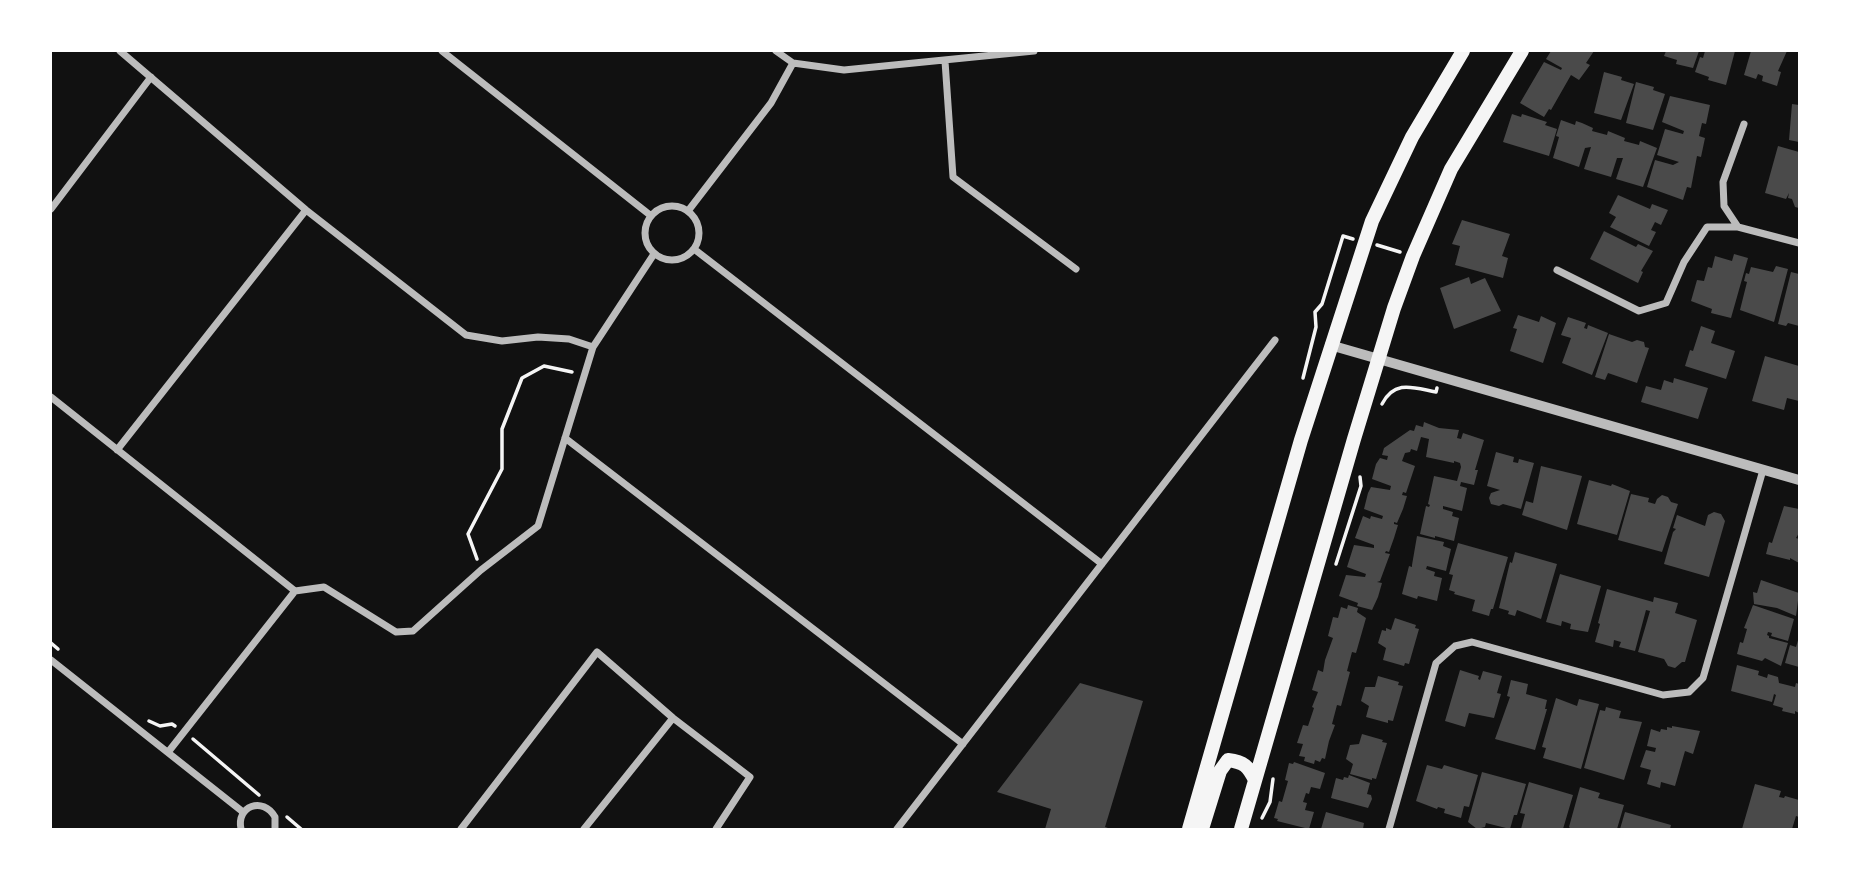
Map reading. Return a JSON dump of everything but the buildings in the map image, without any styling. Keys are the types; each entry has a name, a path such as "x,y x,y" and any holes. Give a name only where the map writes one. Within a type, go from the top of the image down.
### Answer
{"highway":[{"path":"1189,829 1330,345 1364,242 1412,137 1463,51"},
{"path":"1241,829 1379,358 1413,256 1451,169 1522,51"},
{"path":"1202,829 1220,771 1228,760 1240,761 1248,766 1255,780"}],"street":[{"path":"120,51 306,210 466,335 502,341 538,337 569,339 593,346"},
{"path":"442,51 650,215"},
{"path":"776,51 793,63 844,70 1034,51"},
{"path":"944,61 953,177 1076,269"},
{"path":"688,211 771,103 793,63"},
{"path":"51,209 151,76"},
{"path":"1738,227 1724,206 1723,182 1744,124"},
{"path":"667,205 676,205 688,211 699,227 694,249 687,256 678,259 669,260 654,254 644,238 644,228 650,215 667,205"},
{"path":"117,450 306,210"},
{"path":"1557,270 1639,311 1666,303 1684,262 1707,227 1738,227 1799,243"},
{"path":"694,249 1102,564"},
{"path":"51,397 295,590 324,587 396,632 413,631 481,570 538,526 593,346 654,254"},
{"path":"897,829 1275,340"},
{"path":"1330,345 1799,480"},
{"path":"565,439 963,744"},
{"path":"1389,829 1436,663 1455,646 1472,642 1663,695 1689,692 1703,678 1763,470"},
{"path":"169,751 295,590"},
{"path":"461,829 597,652 673,718 750,777 716,829"},
{"path":"51,660 243,812"},
{"path":"584,829 673,718"},
{"path":"241,829 240,818 243,812 254,805 267,807 275,817 275,829"}],"path":[{"path":"1343,236 1413,256"},
{"path":"481,570 468,534 502,469 502,429 522,379 544,366 585,374"},
{"path":"1378,413 1387,395 1394,389 1404,387 1436,392"},
{"path":"1333,571 1361,486 1360,469"},
{"path":"51,643 62,653"},
{"path":"146,719 160,726 172,724 265,800"},
{"path":"1261,820 1274,787 1273,772"},
{"path":"283,814 301,829"}]}
